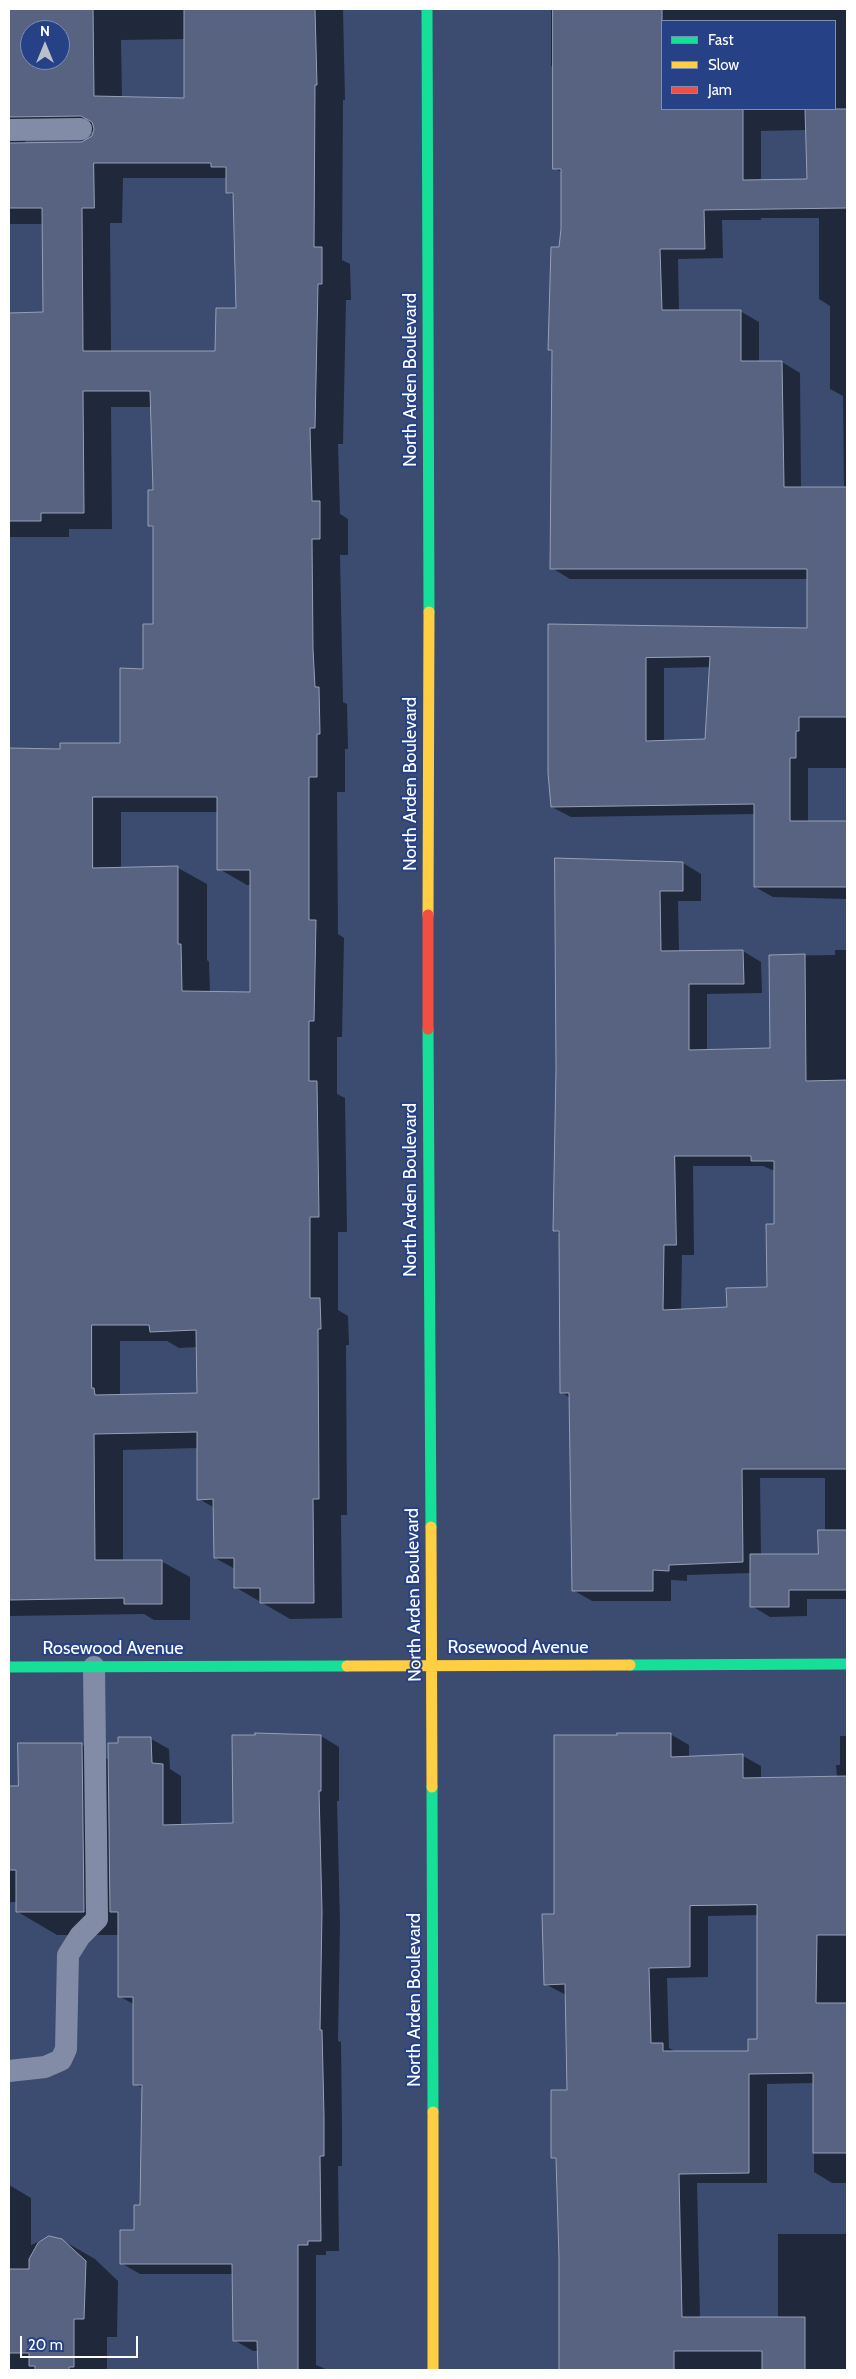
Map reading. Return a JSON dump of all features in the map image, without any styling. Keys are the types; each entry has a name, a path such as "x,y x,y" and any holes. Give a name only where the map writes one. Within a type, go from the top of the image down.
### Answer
{"street":[{"name":"North Arden Boulevard","path":"427,9 429,603 428,1200 432,1666 433,2370"},
{"name":"Rosewood Avenue","path":"9,1668 847,1664"}],"lane":[{"path":"9,130 82,130"},
{"path":"9,2071 45,2067 61,2060 66,2048 68,1956 80,1936 97,1919 94,1667"}],"building":[{"path":"9,9 93,9 94,96 184,98 184,9 315,9 317,85 315,85 314,247 322,247 322,284 318,284 315,428 310,428 312,501 320,501 320,539 312,539 313,649 315,687 319,687 320,734 317,734 317,777 309,777 309,920 316,920 314,1021 309,1021 309,1081 317,1081 319,1217 310,1217 310,1298 320,1298 321,1329 318,1329 319,1499 313,1499 314,1603 260,1603 260,1588 234,1588 234,1558 214,1558 213,1499 197,1500 197,1432 94,1434 95,1560 162,1560 162,1604 124,1604 124,1598 9,1600 9,748 60,749 60,743 120,743 120,668 143,669 143,624 153,624 153,526 148,526 148,490 153,490 150,391 83,391 84,513 41,513 41,521 9,521 9,313 43,312 42,208 9,208 9,143 82,142 92,136 94,129 92,122 81,116 9,117","holes":["94,163 211,163 211,167 226,167 226,193 233,193 236,308 216,308 215,351 83,351 82,208 94,208","93,797 217,797 217,870 250,870 250,992 182,991 181,944 178,944 178,866 93,868","92,1325 149,1325 150,1332 196,1330 197,1393 95,1395 94,1388 92,1388"]},
{"path":"553,9 662,9 661,110 743,110 743,180 807,179 805,110 847,109 847,208 704,210 705,249 660,249 662,310 741,310 741,361 782,361 784,487 847,487 847,717 799,717 799,731 796,731 796,758 790,758 790,821 847,821 847,887 754,887 754,804 551,807 548,773 548,624 807,628 807,569 550,569 552,350 548,350 551,247 559,247 561,229 561,169 553,169","holes":["710,657 705,739 646,741 646,658"]},
{"path":"555,858 683,862 683,891 660,891 661,951 743,950 744,984 689,984 689,1050 770,1048 769,955 805,954 806,1081 847,1080 847,1469 742,1469 743,1562 669,1565 669,1571 653,1570 653,1591 572,1591 569,1393 560,1393 559,1231 553,1231 556,1069","holes":["675,1156 751,1156 751,1161 774,1161 774,1224 766,1224 767,1287 726,1288 727,1307 663,1310 664,1245 676,1245"]},
{"path":"818,1530 847,1530 847,1590 789,1590 789,1607 750,1607 750,1554 818,1554"},
{"path":"255,1733 321,1735 321,1791 319,1791 322,1912 320,2030 322,2030 324,2156 320,2156 321,2241 308,2241 308,2245 298,2245 298,2370 258,2370 257,2341 233,2341 232,2264 120,2264 120,2230 134,2230 134,2205 140,2205 142,2085 133,2085 133,1997 118,1997 118,1912 110,1912 108,1743 118,1743 118,1737 151,1737 152,1763 163,1764 163,1825 233,1823 232,1735 255,1735"},
{"path":"617,1733 671,1733 671,1757 743,1754 743,1778 847,1776 847,1935 817,1935 816,2003 847,2003 847,2153 813,2153 813,2073 749,2074 749,2173 679,2174 682,2317 805,2317 805,2370 762,2370 762,2351 674,2351 674,2370 559,2370 559,2258 556,2158 551,2158 551,2090 567,2090 565,1984 544,1985 542,1914 554,1914 554,1735 617,1735","holes":["757,1905 757,2039 748,2039 748,2051 663,2051 663,2043 651,2043 649,1968 690,1967 690,1906"]},
{"path":"18,1743 82,1743 84,1912 16,1912 16,1870 9,1870 9,1786 18,1786"},
{"path":"49,2236 62,2239 86,2261 84,2319 74,2319 74,2367 69,2367 69,2370 35,2370 35,2366 29,2366 29,2353 9,2353 9,2269 29,2269 29,2259 38,2243"}],"traffic: fast":[{"path":"427,9 429,612"},
{"path":"428,1029 431,1527"},
{"path":"630,1665 847,1664"},
{"path":"9,1667 347,1666"},
{"path":"432,1787 433,2112"}],"traffic: slow":[{"path":"428,915 429,612"},
{"path":"431,1527 432,1787"},
{"path":"347,1666 630,1665"},
{"path":"433,2112 433,2370"}],"traffic: jam":[{"path":"428,915 428,1029"}]}
